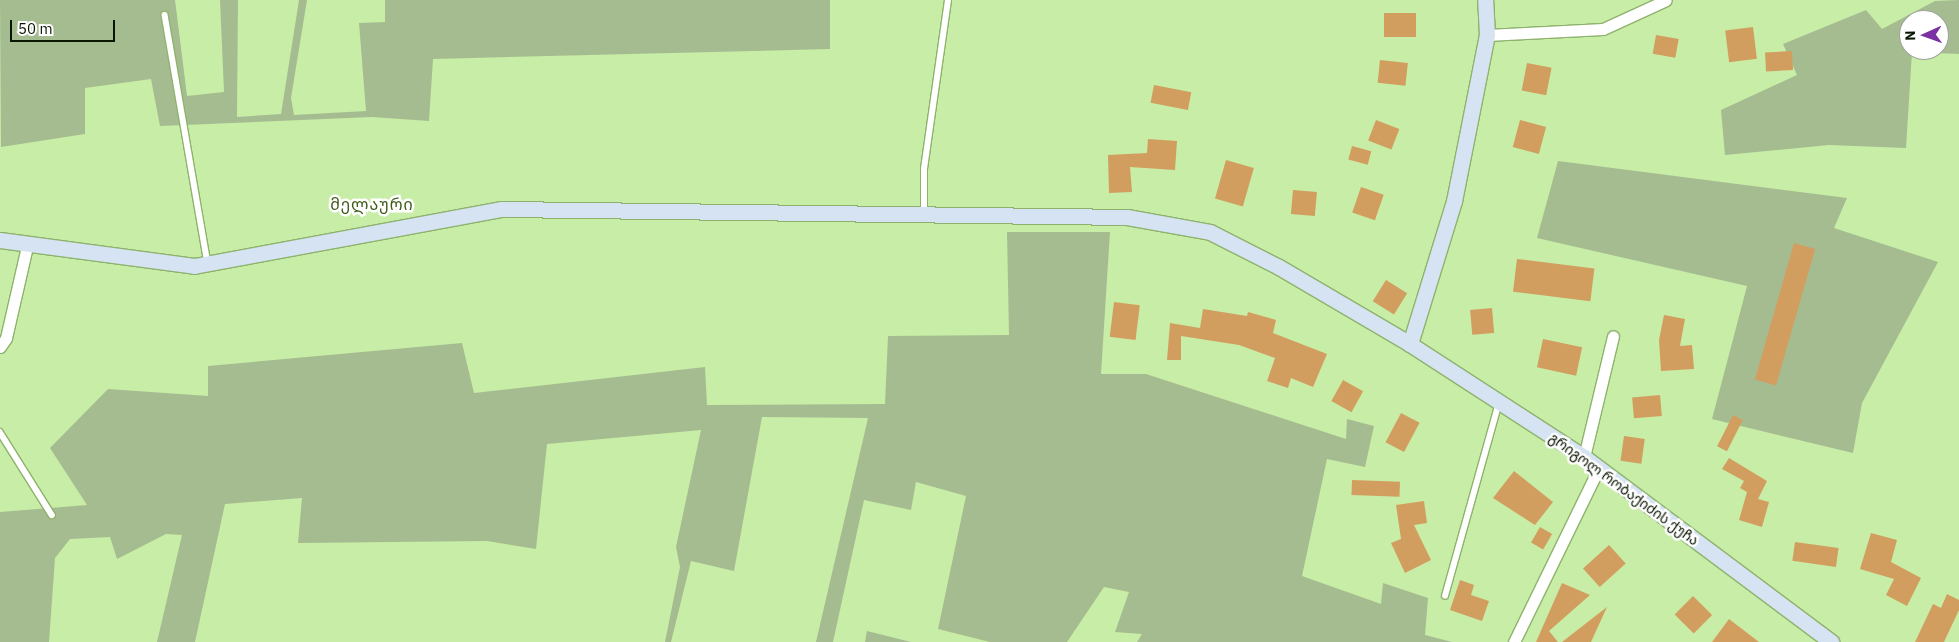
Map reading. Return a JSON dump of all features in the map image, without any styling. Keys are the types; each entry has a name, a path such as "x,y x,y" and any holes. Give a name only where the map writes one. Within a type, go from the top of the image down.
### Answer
{"street":[{"path":"1410,344 1454,201 1487,35 1485,0"},
{"path":"1487,35 1602,29 1666,0"},
{"name":"გრიგოლ რობაქიძის ქუჩა","path":"0,240 28,242 194,266 502,209 1127,217 1210,232 1279,266 1410,344 1584,457 1832,642"},
{"path":"0,347 28,242"},
{"path":"1584,457 1613,336"},
{"path":"1514,642 1599,468"}],"lane":[{"path":"924,214 924,169 948,0"},
{"path":"165,15 208,263"},
{"path":"1445,596 1499,402"},
{"path":"0,432 52,516"}],"green space":[{"path":"0,0 175,0 187,96 224,92 220,0 238,0 237,117 281,114 299,0 307,0 291,98 294,115 366,111 359,23 385,22 385,0 830,0 830,49 433,59 429,121 372,117 160,126 151,79 85,88 85,134 1,147"},
{"path":"1959,0 1959,54 1949,54 1949,10 1918,10 1935,1"},
{"path":"1866,10 1882,29 1899,20 1899,60 1912,60 1906,148 1829,145 1725,155 1721,110 1797,75 1783,44"},
{"path":"1558,161 1847,198 1834,228 1938,262 1862,403 1853,453 1712,419 1747,286 1537,238"},
{"path":"1007,232 1110,232 1101,374 1146,374 1346,439 1347,419 1374,426 1365,467 1327,459 1302,576 1381,604 1383,583 1428,598 1425,635 1452,642 1137,642 1142,634 1115,632 1129,592 1104,587 1067,642 990,642 938,629 966,496 916,482 911,510 864,500 833,642 816,642 868,418 762,417 734,571 691,561 671,642 665,642 680,567 676,547 701,430 547,444 536,549 487,541 298,543 302,498 225,504 195,642 157,642 182,535 166,534 117,559 110,537 70,539 55,558 49,642 0,642 0,512 87,505 50,448 108,389 208,396 208,366 462,343 474,393 705,367 707,405 885,404 888,336 1009,335"},
{"path":"867,631 911,642 865,642"}],"building":[{"path":"1384,13 1416,13 1416,37 1384,37"},
{"path":"1753,27 1757,59 1729,62 1725,30"},
{"path":"1656,35 1679,39 1675,58 1653,54"},
{"path":"1792,51 1793,70 1766,71 1765,52"},
{"path":"1380,60 1408,63 1405,86 1378,83"},
{"path":"1527,63 1552,68 1546,95 1522,90"},
{"path":"1154,85 1191,92 1188,110 1151,103"},
{"path":"1376,120 1399,129 1391,149 1368,141"},
{"path":"1520,120 1546,127 1539,154 1513,147"},
{"path":"1148,139 1177,141 1175,170 1130,167 1132,192 1109,193 1108,155 1147,153"},
{"path":"1352,146 1371,151 1368,165 1348,160"},
{"path":"1226,160 1254,168 1243,206 1215,198"},
{"path":"1361,187 1384,195 1375,220 1352,213"},
{"path":"1293,190 1317,192 1315,216 1291,214"},
{"path":"1794,243 1815,249 1776,386 1755,379"},
{"path":"1517,259 1594,269 1590,301 1513,292"},
{"path":"1386,280 1407,293 1394,314 1373,301"},
{"path":"1114,302 1140,305 1136,340 1110,337"},
{"path":"1492,308 1494,333 1472,335 1470,310"},
{"path":"1203,309 1247,316 1248,312 1276,320 1273,333 1327,354 1313,387 1291,378 1288,388 1267,381 1275,358 1239,345 1181,336 1181,360 1167,360 1170,323 1200,328"},
{"path":"1664,315 1685,319 1680,346 1692,345 1694,369 1661,371 1659,340"},
{"path":"1543,339 1582,347 1576,376 1537,367"},
{"path":"1343,380 1363,391 1351,412 1331,401"},
{"path":"1660,395 1662,416 1634,418 1632,397"},
{"path":"1401,413 1420,423 1404,452 1386,442"},
{"path":"1733,415 1743,420 1727,451 1717,446"},
{"path":"1624,436 1645,439 1641,464 1621,461"},
{"path":"1729,458 1767,481 1758,499 1769,502 1762,527 1739,520 1747,492 1740,488 1744,481 1722,469"},
{"path":"1514,471 1553,502 1535,525 1493,498"},
{"path":"1352,480 1400,482 1399,497 1351,495"},
{"path":"1424,501 1427,523 1414,525 1431,560 1405,573 1391,543 1401,539 1396,505"},
{"path":"1540,527 1552,534 1543,550 1531,543"},
{"path":"1871,533 1897,540 1891,562 1921,578 1907,606 1886,595 1894,579 1860,569"},
{"path":"1795,542 1839,548 1836,567 1792,561"},
{"path":"1609,545 1626,564 1600,587 1583,568"},
{"path":"1460,580 1474,585 1471,595 1489,601 1482,621 1450,610"},
{"path":"1562,583 1590,595 1549,631 1558,642 1536,642"},
{"path":"1947,594 1959,600 1959,610 1944,642 1915,642 1933,604 1941,608"},
{"path":"1693,596 1712,615 1694,633 1675,614"},
{"path":"1607,607 1591,642 1562,642"},
{"path":"1729,619 1759,642 1712,642"}],"district":[{"name":"მელაური","path":"372,204"}]}
